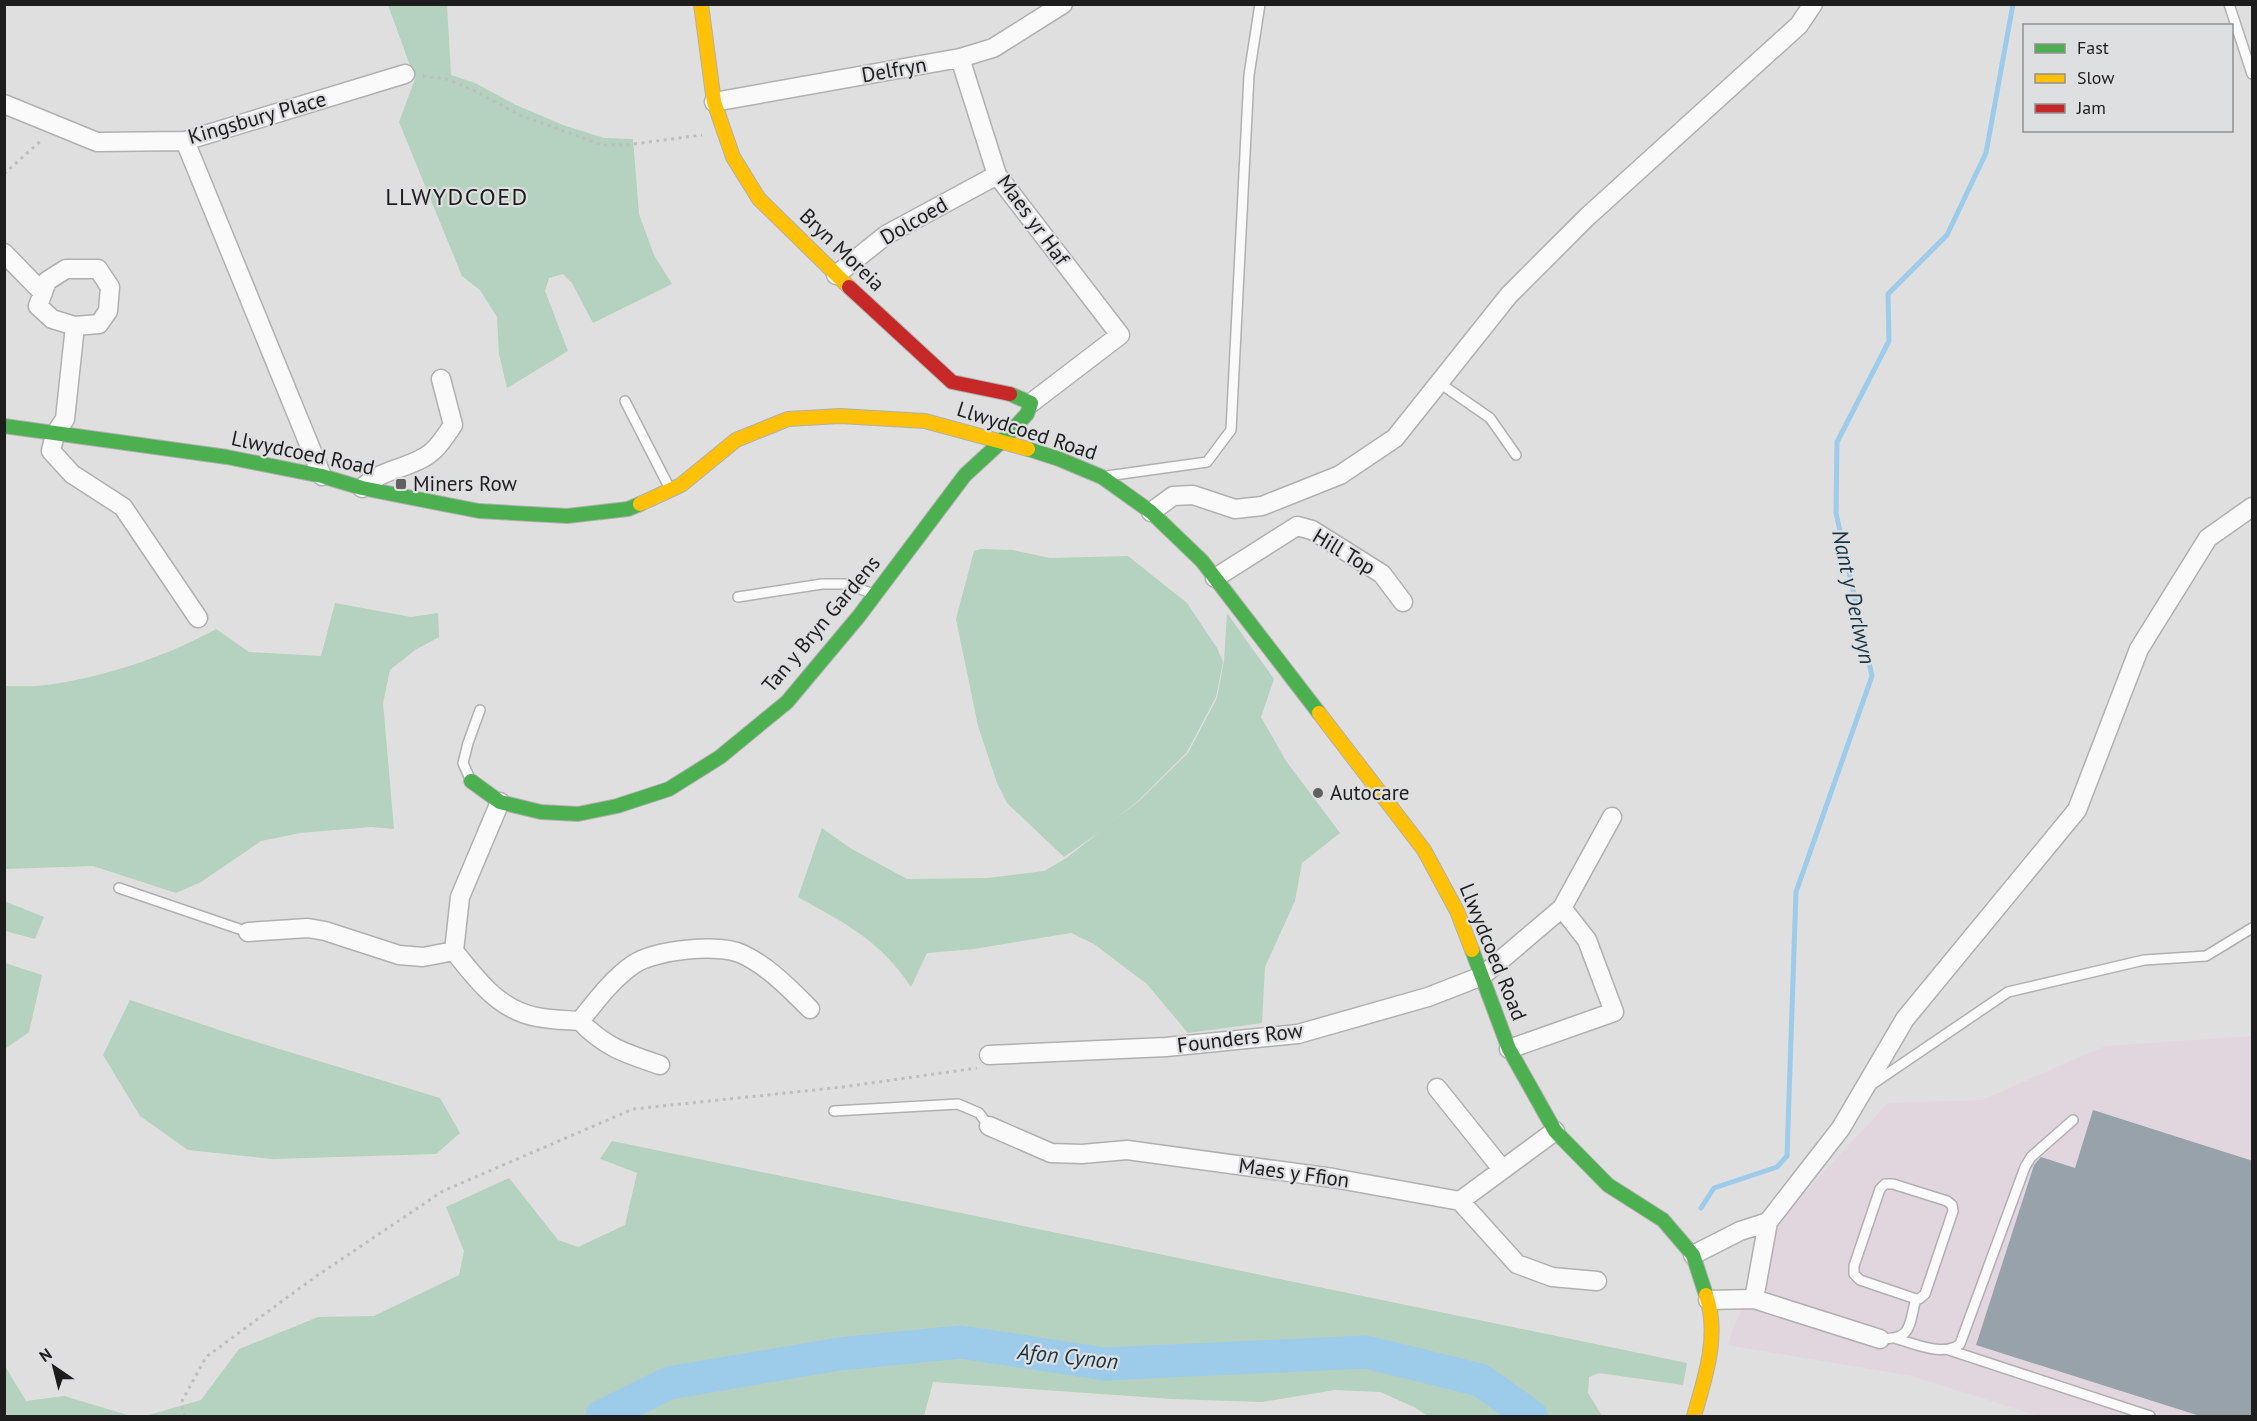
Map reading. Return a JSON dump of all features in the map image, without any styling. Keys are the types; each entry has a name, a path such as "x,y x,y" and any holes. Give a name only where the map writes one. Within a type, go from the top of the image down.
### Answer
{"main road":[{"name":"Bryn Moreia","path":"701,4 714,102 733,157 759,199 836,275 952,382 1007,393 1031,402"},
{"path":"1002,441 1027,414 1031,402"},
{"name":"Llwydcoed Road","path":"4,426 227,457 322,476 362,488 479,511 567,516 628,509 681,485 736,440 788,419 840,416 925,421 1059,459 1102,477 1151,512 1202,561 1424,850 1457,911 1509,1049 1555,1131 1608,1185 1663,1220 1693,1255 1708,1300 1712,1326 1707,1371 1694,1416"},
{"name":"Tan y Bryn Gardens","path":"471,781 500,802 541,812 578,814 617,806 669,789 720,758 787,702 875,595 965,475 1002,441"}],"street":[{"name":"Delfryn","path":"714,102 960,58 993,48 1063,4"},
{"path":"1151,512 1173,496 1193,495 1235,509 1262,506 1340,475 1395,438 1509,295 1587,217 1799,25 1814,4"},
{"name":"Maes yr Haf","path":"960,58 997,175 1120,335 1031,402"},
{"name":"Kingsbury Place","path":"4,104 97,142 185,141 405,74"},
{"path":"185,141 322,476"},
{"name":"Dolcoed","path":"836,275 886,235 997,175"},
{"path":"4,253 43,293"},
{"path":"66,269 98,269 110,286 108,311 99,324 75,326 52,319 39,306 47,281 66,269"},
{"path":"75,326 65,419 55,434 51,451 72,474 123,507 198,618"},
{"path":"362,488 375,476 422,459 439,446 453,425 441,379"},
{"path":"1754,1299 1767,1222 1841,1128 1905,1019 2077,810 2139,649 2208,538 2253,507"},
{"name":"Hill Top","path":"1215,578 1298,526 1312,530 1382,574 1403,602"},
{"path":"500,802 460,897 454,951 486,990 500,1002 536,1017 580,1021 593,1036 612,1048 660,1065"},
{"path":"1509,1049 1614,1012 1587,940 1562,908 1612,818"},
{"name":"Founders Row","path":"989,1055 1166,1047 1298,1034 1428,997 1482,975 1562,908"},
{"path":"248,932 308,928 325,931 399,956 423,957 454,951"},
{"path":"580,1021 613,981 635,963 659,955 714,947 741,953 781,981 810,1008"},
{"path":"1437,1088 1502,1169"},
{"name":"Maes y Ffion","path":"989,1126 1051,1153 1082,1154 1127,1149 1333,1178 1460,1201"},
{"path":"1555,1131 1460,1201 1517,1264 1552,1277 1597,1281"},
{"path":"1693,1255 1740,1231 1767,1222"},
{"path":"1708,1300 1754,1299 1888,1339"}],"lane":[{"path":"1102,477 1207,462 1231,430 1249,75 1260,4"},
{"path":"2229,4 2253,74"},
{"path":"1438,382 1490,418 1516,455"},
{"path":"625,401 670,489"},
{"path":"738,597 822,584 848,584 875,595"},
{"path":"471,781 463,763 480,710"},
{"path":"119,888 248,932"},
{"path":"1864,1090 2008,992 2144,960 2206,956 2253,928"},
{"path":"834,1111 958,1104 980,1113 989,1126"},
{"path":"1949,1350 1960,1344 2025,1167 2031,1157 2073,1120"},
{"path":"1885,1184 1893,1184 1947,1201 1952,1205 1953,1211 1925,1294 1916,1299 1860,1280 1854,1274 1854,1266 1880,1189 1885,1184"},
{"path":"1888,1339 1905,1335 1916,1299"},
{"path":"1888,1339 1949,1350 2150,1416"}],"path":[{"path":"405,74 447,79 520,115 602,145 626,145 724,132"},
{"path":"4,174 58,126"},
{"path":"185,1416 181,1403 206,1356 315,1277 442,1191 633,1109 843,1088 983,1068 989,1055"}],"shaded area":[{"path":"2252,1036 2252,1416 2039,1416 1912,1376 1727,1345 1776,1223 1888,1103 1982,1100 2105,1046"}],"green space":[{"path":"388,5 447,5 451,75 475,83 516,105 563,125 604,138 633,139 639,214 654,255 672,284 593,323 572,283 563,274 549,278 545,291 568,351 507,388 499,354 497,317 480,290 462,276 399,122 415,79"},
{"path":"981,549 1013,550 1050,558 1128,556 1187,603 1217,648 1223,662 1216,697 1187,752 1138,801 1109,824 1139,801 1188,753 1217,698 1224,661 1227,613 1274,679 1261,717 1286,761 1340,833 1302,863 1295,901 1265,967 1262,1023 1188,1033 1147,984 1094,944 1071,933 974,949 927,953 911,987 887,957 861,934 798,897 822,828 850,848 907,879 988,878 1044,871 1065,859 1101,831 1064,857 1007,803 997,783 978,726 956,619 974,551"},
{"path":"335,603 411,617 438,613 439,637 415,650 390,670 383,703 394,829 371,827 300,833 261,841 201,882 176,893 93,866 5,869 5,686 46,685 112,671 156,657 216,629 249,652 321,656"},
{"path":"4,901 44,917 35,939 5,931"},
{"path":"5,963 42,975 29,1032 5,1049"},
{"path":"130,1000 237,1036 440,1098 460,1133 436,1154 272,1159 188,1150 140,1116 103,1055"},
{"path":"612,1141 1687,1363 1683,1385 1599,1373 1589,1377 1588,1393 1602,1416 1428,1416 1380,1392 1335,1390 1262,1402 1172,1399 933,1382 924,1416 145,1416 201,1400 239,1349 318,1317 374,1316 459,1275 464,1251 446,1207 509,1178 558,1240 578,1247 625,1225 637,1173 600,1159"},
{"path":"5,1366 26,1401 64,1396 131,1416 5,1416"}],"building":[{"path":"2093,1110 2253,1161 2253,1416 2200,1416 1976,1345 2034,1165 2041,1157 2075,1168"}],"waterway":[{"name":"Nant y Derlwyn","path":"1701,1208 1714,1188 1777,1167 1787,1156 1796,892 1872,676 1836,513 1837,442 1889,341 1888,294 1947,235 1986,153 2013,4"},
{"name":"Afon Cynon","path":"602,1416 669,1383 839,1354 961,1342 1105,1364 1366,1352 1480,1380 1531,1416"}],"traffic: fast":[{"path":"471,781 500,802 541,812 578,814 617,806 669,789 720,757 787,702 859,616 965,475 1027,414 1031,403 1010,394"},
{"path":"4,426 227,457 322,476 362,488 479,511 567,516 628,509 640,504"},
{"path":"1028,449 1102,477 1151,512 1202,561 1319,713"},
{"path":"1472,950 1509,1049 1555,1131 1608,1185 1663,1220 1693,1255 1706,1295"}],"traffic: slow":[{"path":"701,4 714,102 733,157 759,199 849,287"},
{"path":"640,504 681,485 736,440 788,419 840,416 925,421 1028,449"},
{"path":"1319,713 1424,850 1457,911 1472,950"},
{"path":"1694,1416 1706,1372 1711,1341 1712,1325 1706,1295"}],"traffic: jam":[{"path":"849,287 952,382 1010,394"}],"place":[{"name":"Miners Row","path":"401,484"},
{"name":"Autocare","path":"1318,793"}],"district":[{"name":"LLWYDCOED","path":"457,197"}]}
